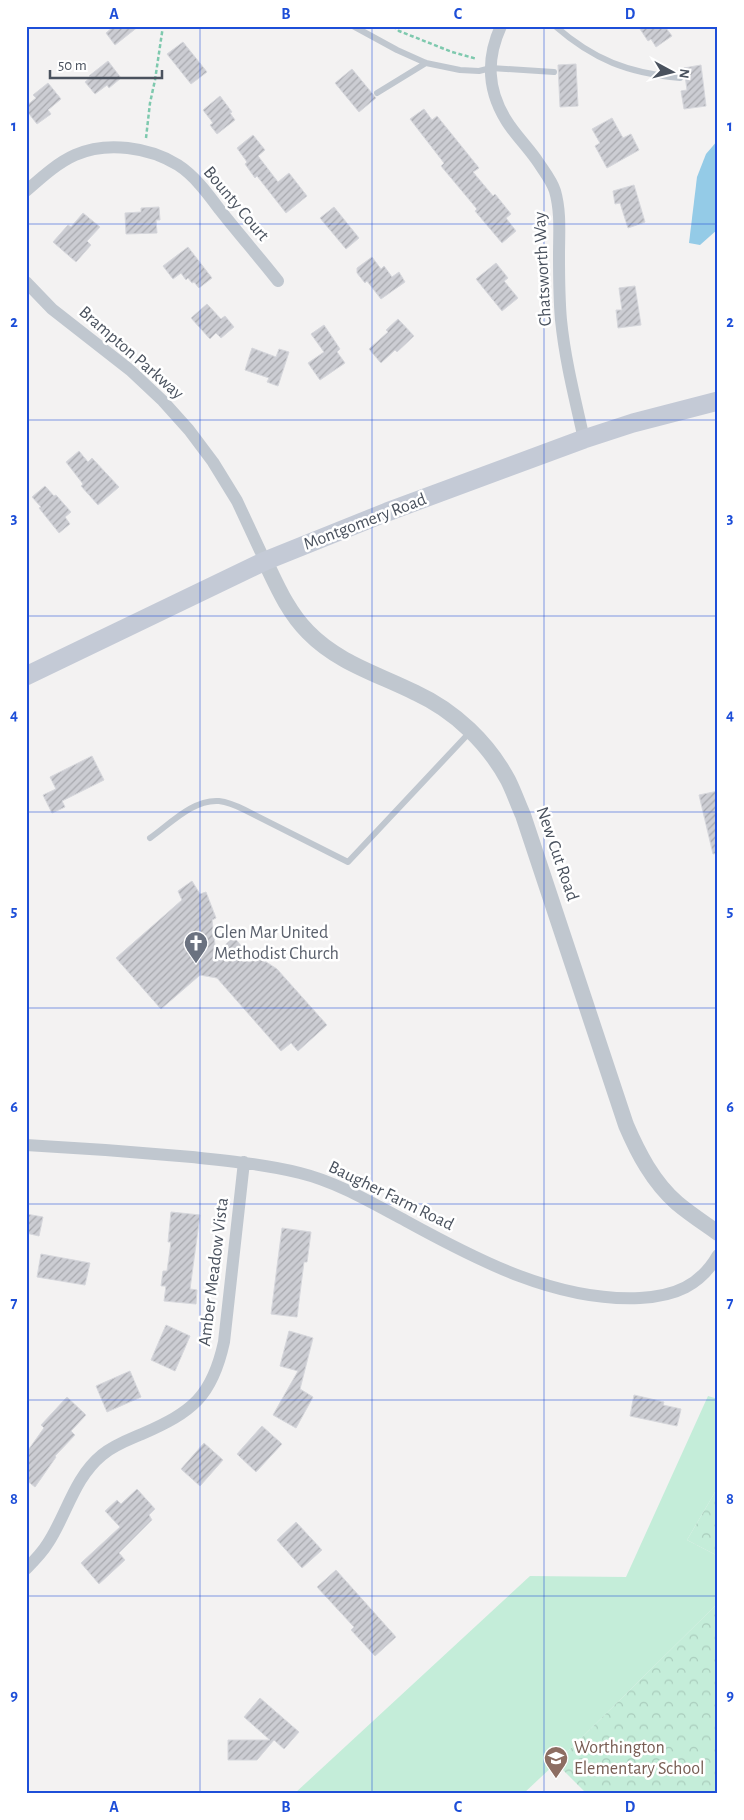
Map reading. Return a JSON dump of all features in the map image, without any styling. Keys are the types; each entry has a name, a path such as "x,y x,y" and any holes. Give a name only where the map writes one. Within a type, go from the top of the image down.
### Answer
{"main road":[{"name":"Montgomery Road","path":"26,676 265,561 386,512 584,439 633,423 718,401"}],"street":[{"name":"Chatsworth Way","path":"501,26 495,38 491,57 485,70 493,95 506,120 534,156 554,189 559,208 561,320 584,439"},
{"name":"Bounty Court","path":"26,191 45,174 75,155 101,148 130,148 145,151 179,166 200,185 278,281"},
{"name":"Brampton Parkway","path":"26,282 52,309 136,376 163,401 189,430 213,462 237,501 265,561"},
{"name":"New Cut Road","path":"265,561 286,604 308,632 336,656 364,671 417,693 457,717 481,742 507,779 523,815 626,1125 639,1155 655,1178 676,1202 718,1233"},
{"name":"Baugher Farm Road","path":"26,1146 121,1150 244,1162 302,1173 337,1186 489,1264 529,1279 590,1295 628,1298 651,1297 681,1290 700,1279 718,1255"},
{"name":"Amber Meadow Vista","path":"26,1569 49,1542 80,1480 91,1466 116,1445 172,1421 188,1410 202,1395 212,1380 220,1362 224,1342 244,1162"}],"lane":[{"path":"353,26 397,50 426,63 460,70 554,72"},
{"path":"555,26 589,52 624,68 660,76 680,78"},
{"path":"377,93 426,63"},
{"path":"150,838 193,807 217,801 229,803 246,810 348,862 470,731"}],"path":[{"path":"145,151 150,103 162,26"},
{"path":"393,26 399,31 478,59 485,70"}],"green space":[{"path":"708,1396 718,1399 718,1487 687,1540 718,1556 718,1603 556,1763 523,1794 294,1794 530,1576 626,1577"},
{"path":"718,1487 718,1556 687,1540"},
{"path":"718,1603 718,1794 587,1794 556,1763"}],"water":[{"path":"718,140 718,229 700,245 689,243 697,177 706,154"}],"building":[{"path":"114,26 139,26 115,45 106,33"},
{"path":"638,26 669,26 666,28 672,36 656,47 651,39 648,41"},
{"path":"183,42 207,72 191,84 167,54"},
{"path":"108,61 121,78 109,88 107,85 95,94 85,82 91,77 89,76"},
{"path":"576,64 578,106 560,107 558,65"},
{"path":"701,65 706,106 684,109 681,91 687,90 684,68"},
{"path":"352,69 376,98 359,112 335,83"},
{"path":"48,83 61,99 48,110 51,114 37,124 26,110 26,106 36,98 33,95"},
{"path":"220,96 232,112 230,113 235,120 217,134 210,125 213,123 203,110"},
{"path":"424,109 432,120 437,116 479,168 473,172 493,196 495,194 511,214 506,218 516,231 502,243 475,211 477,209 441,166 444,163 410,119"},
{"path":"612,118 623,138 631,134 639,150 607,168 595,146 600,143 592,129"},
{"path":"253,135 265,150 258,156 278,182 289,173 307,196 286,213 257,176 255,178 237,148"},
{"path":"634,185 645,222 628,228 620,203 615,204 613,191"},
{"path":"159,207 160,220 156,220 157,233 126,234 125,213 141,212 141,208"},
{"path":"334,207 359,238 346,249 320,218"},
{"path":"83,213 100,227 87,241 91,245 76,262 53,242 68,225 71,227"},
{"path":"188,247 212,278 199,288 188,278 186,280 181,273 173,279 163,266"},
{"path":"372,257 381,269 384,266 392,277 399,272 405,282 381,299 367,281 365,283 357,273 357,268"},
{"path":"496,263 508,278 504,281 518,298 502,311 476,279"},
{"path":"635,286 641,325 618,328 616,310 622,310 619,288"},
{"path":"207,304 221,319 225,316 234,327 221,338 216,333 210,339 191,318"},
{"path":"398,319 414,336 397,352 395,350 381,363 369,349 388,332 386,330"},
{"path":"324,325 340,349 337,352 345,363 320,380 308,363 324,352 311,334"},
{"path":"252,348 276,357 279,349 289,352 278,386 267,382 269,378 245,370"},
{"path":"79,451 88,462 92,458 119,487 98,505 81,486 83,484 66,462"},
{"path":"45,486 71,512 65,517 70,524 59,533 32,497"},
{"path":"92,756 104,780 62,801 65,807 52,813 43,795 56,789 50,777"},
{"path":"718,791 718,853 713,854 699,795"},
{"name":"Glen Mar United Methodist Church","path":"192,881 200,894 206,892 216,918 212,920 216,953 234,937 252,960 257,956 277,969 327,1025 298,1051 291,1043 281,1051 217,978 200,975 161,1009 116,958 182,900 178,891"},
{"path":"171,1212 200,1215 190,1289 197,1290 196,1304 164,1301 166,1286 161,1286 163,1271 167,1271 171,1242 168,1242"},
{"path":"26,1214 43,1217 39,1236 26,1233"},
{"path":"282,1228 311,1232 307,1262 304,1262 297,1317 271,1314"},
{"path":"41,1254 90,1263 85,1285 37,1277"},
{"path":"166,1325 190,1336 175,1371 151,1360"},
{"path":"289,1331 313,1338 300,1389 313,1397 296,1428 273,1415 298,1371 280,1366"},
{"path":"130,1371 141,1397 107,1412 96,1386"},
{"path":"634,1395 664,1402 663,1405 681,1409 677,1426 630,1416"},
{"path":"67,1397 86,1415 71,1431 75,1435 55,1456 35,1487 26,1480 26,1453 44,1428 41,1425"},
{"path":"262,1426 282,1444 256,1472 237,1454"},
{"path":"204,1443 223,1460 200,1486 181,1469"},
{"path":"137,1489 155,1509 149,1515 152,1520 119,1553 125,1560 99,1584 81,1563 120,1527 105,1511 117,1500 121,1504"},
{"path":"296,1522 322,1550 302,1568 277,1540"},
{"path":"336,1570 396,1637 375,1656 351,1630 354,1627 317,1587"},
{"path":"260,1698 299,1732 284,1749 274,1740 257,1760 228,1760 228,1740 270,1740 244,1717"}],"place":[{"name":"Glen Mar United Methodist Church","path":"196,964"},
{"name":"Worthington Elementary School","path":"556,1779"}]}
